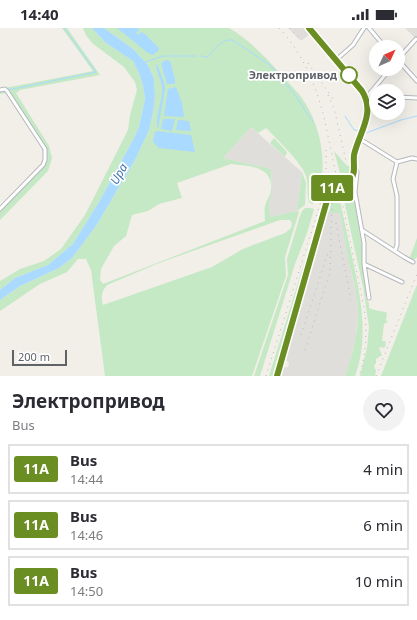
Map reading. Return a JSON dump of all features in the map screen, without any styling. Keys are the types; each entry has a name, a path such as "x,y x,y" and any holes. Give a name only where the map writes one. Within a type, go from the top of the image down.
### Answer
{"main road":[{"path":"277,376 330,190 335,185 350,181 353,177 354,155 367,119 366,98 362,91 311,29"}],"street":[{"path":"336,60 354,43 364,28"},
{"path":"369,28 379,40"},
{"path":"405,51 416,39"},
{"path":"405,67 417,81"},
{"path":"366,98 384,76"},
{"path":"0,90 5,89 7,91 45,149 43,165 0,209"},
{"path":"405,97 417,98"},
{"path":"360,139 397,162 412,158 417,160"},
{"path":"395,251 397,245 397,196 393,179 397,162"},
{"path":"354,169 358,172 355,192 364,243 364,264 369,298"},
{"path":"362,230 414,262"},
{"path":"364,264 402,282"}],"shaded area":[{"path":"288,28 303,28 309,35 300,40"},
{"path":"405,28 417,28 417,41 416,39"},
{"path":"251,127 302,172 297,211 270,217 269,203 272,190 271,169 223,158"},
{"path":"326,212 340,212 357,297 358,313 356,337 350,361 345,376 279,376 281,368 288,367 289,362 283,359"}],"green space":[{"path":"62,28 67,28 100,75 20,90 16,93 49,146 52,158 48,171 0,220 0,207 40,166 43,150 41,144 6,93 0,94 0,89 93,71"},
{"path":"83,28 92,28 106,43 133,61 143,85 145,99 139,127 99,202 73,244 48,265 15,278 0,290 0,281 20,269 44,261 61,249 85,215 128,130 130,115 137,90 135,82 124,67 92,43"},
{"path":"104,28 229,28 257,49 297,92 312,116 318,131 323,162 322,177 319,191 313,204 309,201 307,180 304,171 288,151 266,128 258,133 251,127 223,158 271,169 272,191 269,203 270,217 297,211 299,212 285,257 286,276 252,376 105,376 91,270 86,259 78,259 67,272 40,284 0,311 0,300 20,286 59,268 72,258 96,226 135,160 149,130 155,96 154,79 148,65 133,49","holes":["231,164 259,169 269,177 271,191 265,206 265,221 103,284 100,280 101,269 114,246 126,236 132,215 148,211 159,204 182,198 177,183","280,220 290,220 292,223 291,228 285,233 243,249 212,267 103,305 102,295 107,285 159,263"]},
{"path":"274,138 287,152 285,157 270,143"},
{"path":"334,151 347,166 352,165 352,173 349,178 341,180"},
{"path":"302,172 306,183 305,205 297,211"},
{"path":"355,177 354,198 362,246 362,263 367,296 365,297 369,303 369,308 387,313 386,320 388,322 384,324 382,341 385,341 386,345 384,348 379,348 382,355 376,359 374,366 376,371 375,376 360,376 367,348 369,327 363,287 342,191 344,185 353,182"},
{"path":"333,189 335,192 338,192 361,305 363,333 362,347 355,376 345,376 356,337 358,321 357,299 340,213 329,213"},
{"path":"305,208 314,209 307,233 295,264 260,376 254,376 288,275 287,259 300,216"},
{"path":"319,216 321,218 274,376 269,376"},
{"path":"417,238 417,257 412,259 410,257"},
{"path":"417,285 417,376 381,376 416,287"}],"water":[{"name":"Upa","path":"92,28 104,28 133,49 148,65 154,79 155,96 149,130 135,160 96,226 72,258 59,268 20,286 0,300 0,290 15,278 48,265 73,244 99,202 139,127 145,99 139,73 133,61 106,43"},
{"path":"117,28 138,28 139,30 136,33 138,35 141,32 144,33 159,48 158,51 153,55 148,53"},
{"path":"166,60 170,61 175,84 167,84 161,63"},
{"path":"157,64 165,89 158,129 157,121 162,88 156,66"},
{"path":"176,87 182,103 184,117 164,116 168,89"},
{"path":"163,119 175,119 172,131 161,129"},
{"path":"178,120 189,121 191,131 176,130"},
{"path":"155,132 191,135 195,152 159,148 153,142"}],"waterway":[{"path":"8,90 96,72 64,28"},
{"path":"201,56 208,57 223,42 227,40 234,41 270,65 276,72 275,74 278,80 292,91 313,122"},
{"path":"145,62 163,56 196,56"},
{"path":"0,92 4,91"},
{"path":"345,116 354,130 360,131"},
{"path":"366,133 401,120 417,116"}],"railway":[{"path":"279,28 301,58 317,93 324,117 364,307 366,342 364,359 359,376"},
{"path":"289,28 299,38"},
{"path":"308,63 333,99"},
{"path":"328,95 334,108 346,161"},
{"path":"266,376 323,195 326,174 326,145"},
{"path":"305,350 330,272 332,201 330,170"},
{"path":"336,223 351,300"},
{"path":"301,335 328,253"},
{"path":"376,376 417,274"}],"bus line":[{"name":"11А","path":"277,376 330,190 334,185 346,183 353,177 355,153 368,112 367,101 362,91 309,28"}],"place":[{"name":"Электропривод","path":"349,75"}]}
